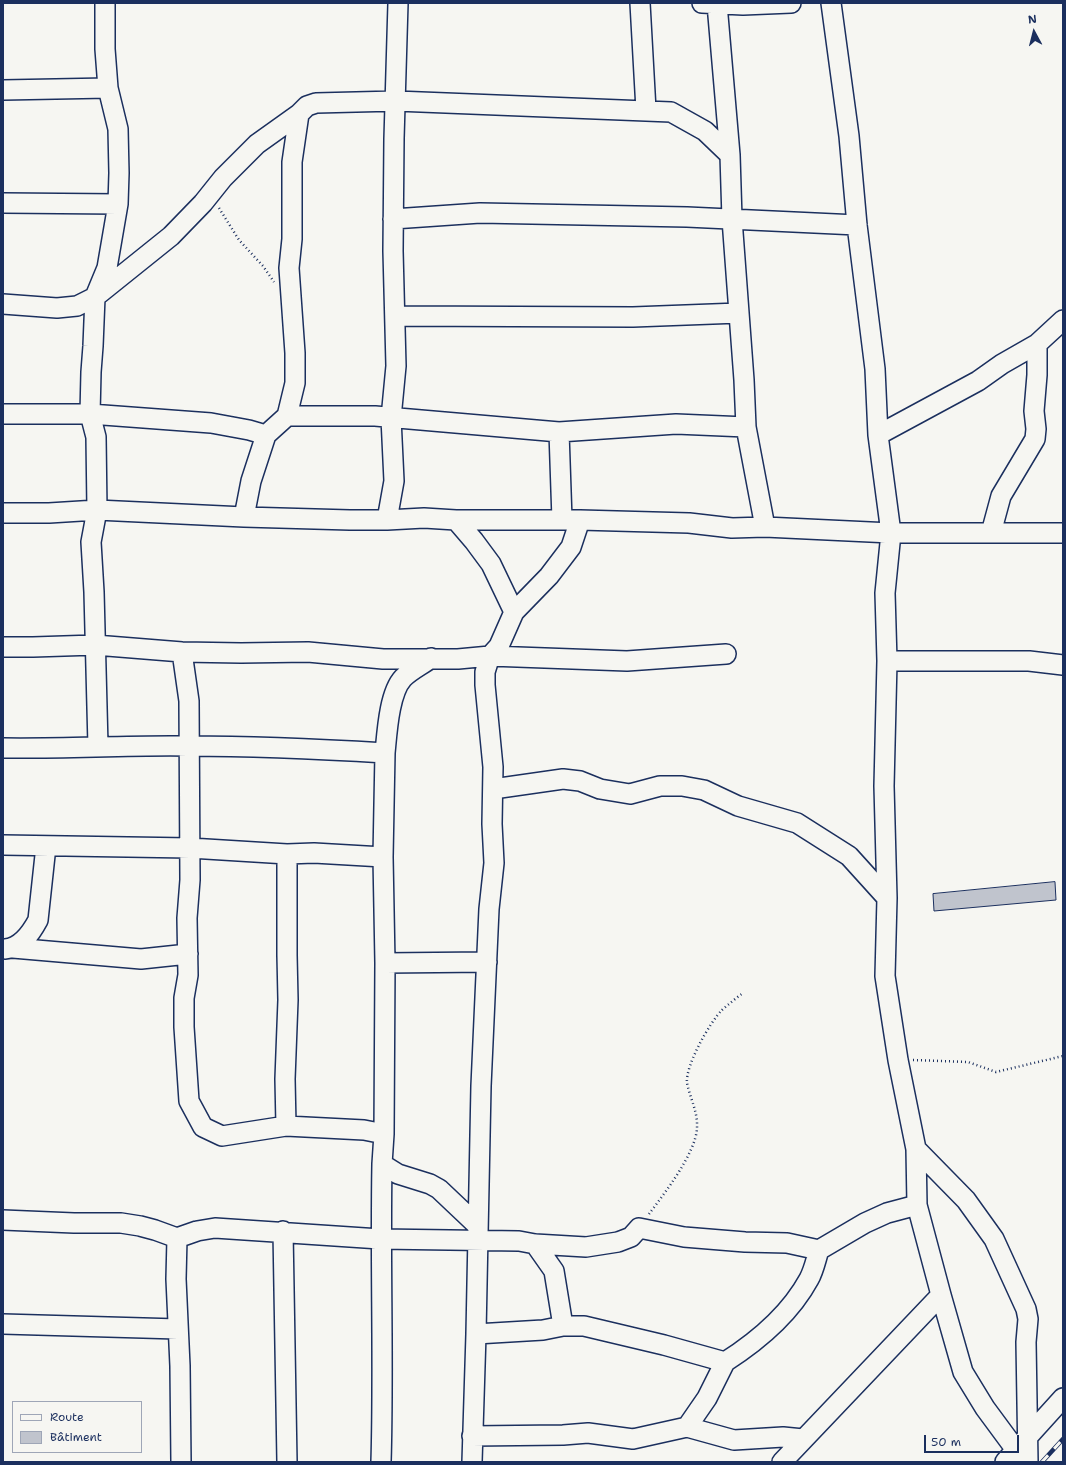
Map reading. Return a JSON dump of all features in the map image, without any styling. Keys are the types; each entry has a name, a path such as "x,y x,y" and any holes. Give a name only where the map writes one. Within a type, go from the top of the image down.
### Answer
{"street":[{"path":"98,746 91,542 97,510 96,437 90,414 95,297 107,268 118,204 119,173 118,129 108,88 105,49 105,3"},
{"path":"387,520 394,481 391,418 396,366 393,218 398,3"},
{"path":"640,3 646,110"},
{"path":"765,527 746,427 732,219 730,155 709,3 743,5 791,3"},
{"path":"831,3 849,136 857,225 875,369 878,435 891,533 886,593 887,661 884,786 887,898 885,976 898,1060 916,1149 917,1205 941,1295 964,1372 985,1408 1019,1453"},
{"path":"3,90 108,88"},
{"path":"3,304 57,308 77,306 95,297 171,236 203,203 223,178 257,144 299,114 307,106 316,103 396,101 671,112 705,131 730,155"},
{"path":"244,517 251,481 266,435 287,416 295,383 295,353 289,268 292,239 292,162 299,114"},
{"path":"3,203 118,204"},
{"path":"393,218 480,213 679,217 857,225"},
{"path":"396,316 633,317 739,313"},
{"path":"878,435 978,381 1002,364 1037,344 1063,321"},
{"path":"991,533 1001,496 1035,439 1036,429 1034,411 1037,376 1037,344"},
{"path":"3,414 90,414 211,423 249,430 266,435"},
{"path":"287,416 374,416 559,432 676,424 746,427"},
{"path":"472,1462 481,1093 486,962 489,909 494,863 493,767 485,672 490,656 499,646 514,612 548,576 571,547 571,520 559,432"},
{"path":"3,513 50,513 97,510 244,517 387,520 424,518 456,520 571,520 690,523 732,528 765,527 891,533 1063,533"},
{"path":"456,520 491,564 514,612"},
{"path":"3,647 95,645 128,649 241,654 308,652 383,659 490,656 627,660 726,654"},
{"path":"182,652 189,701 190,880 187,918 188,975 184,998 184,1027 189,1101 203,1127 222,1136 286,1126 364,1130 384,1134"},
{"path":"381,1462 382,1409 380,1238 384,1134 385,963 382,857 385,753 391,705 401,679 431,658"},
{"path":"887,661 1029,661 1063,665"},
{"path":"3,748 47,749 98,746 189,746 385,753"},
{"path":"493,789 564,779 580,781 600,789 630,794 660,786 682,786 704,790 738,806 797,823 849,856 887,898"},
{"path":"3,845 190,848 287,854 314,853 382,857"},
{"path":"8,949 32,931 38,920 46,846"},
{"path":"286,1126 285,1078 288,1000 287,854"},
{"path":"8,949 141,959 188,954"},
{"path":"385,963 486,962"},
{"path":"916,1149 966,1200 994,1239 1026,1309 1028,1319 1019,1453"},
{"path":"382,1164 398,1174 430,1184 439,1189 477,1232"},
{"path":"687,1427 708,1398 725,1362 744,1350 787,1312 809,1278 819,1250 865,1223 887,1213 917,1205"},
{"path":"3,1220 121,1223 155,1230 177,1238 197,1231 215,1228 380,1238 477,1232 536,1244 586,1248 618,1242 631,1237 639,1228 684,1237 745,1242 787,1243 819,1250"},
{"path":"283,1231 287,1462"},
{"path":"177,1238 176,1279 181,1462"},
{"path":"536,1244 554,1271 563,1326"},
{"path":"782,1462 941,1295"},
{"path":"3,1324 178,1329"},
{"path":"476,1334 543,1330 563,1326 584,1326 664,1345 725,1362"},
{"path":"1019,1453 1063,1398"},
{"path":"472,1436 564,1435 588,1433 633,1439 687,1427 734,1440 783,1437 803,1439"}],"path":[{"path":"226,221 239,240 263,266 275,284"},
{"path":"639,1228 670,1186 692,1148 697,1128 695,1107 687,1082 692,1059 711,1024 722,1011 743,993"},
{"path":"898,1060 968,1062 996,1072 1063,1056"}],"building":[{"path":"1055,882 1056,900 934,911 933,894"}],"railway":[{"path":"1042,1462 1063,1439"}]}
